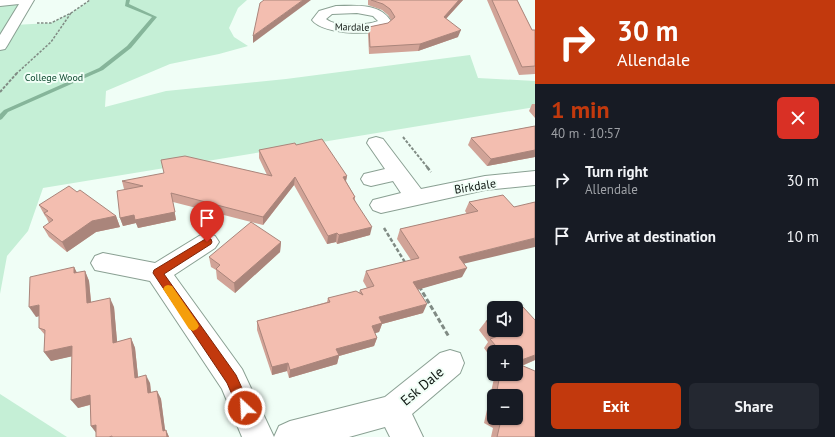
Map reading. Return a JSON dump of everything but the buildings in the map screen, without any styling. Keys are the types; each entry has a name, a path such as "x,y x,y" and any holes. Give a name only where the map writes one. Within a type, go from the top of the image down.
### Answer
{"street":[{"path":"0,2 28,0"},
{"path":"0,46 28,0"},
{"path":"376,143 415,197"},
{"path":"371,179 397,173"},
{"name":"Birkdale","path":"382,205 485,183 535,178"},
{"path":"103,263 158,273 207,242"},
{"path":"158,273 232,379 258,437"},
{"name":"Esk Dale","path":"290,437 393,410 450,363"},
{"name":"Esk Dale","path":"393,410 407,437"}],"path":[{"path":"14,25 51,23 71,13 90,0"},
{"path":"0,92 11,78 51,42 71,13"},
{"path":"400,134 447,191"},
{"path":"382,205 376,216 409,269"},
{"path":"417,282 452,342 450,363"}],"green space":[{"name":"College Wood","path":"0,0 28,0 14,25 51,23 71,13 90,0 247,0 238,8 229,28 234,37 248,46 219,54 170,64 106,91 105,107 166,91 286,79 470,55 478,78 535,81 535,107 43,188 28,231 7,256 0,294"},
{"path":"0,394 67,437 0,437"}],"waterway":[{"path":"0,118 6,111 101,69 129,47 155,17 127,5 128,0"}],"slow traffic":[{"path":"168,289 193,326"}],"route":[{"path":"207,242 158,273 189,320 232,379 245,408"}]}
